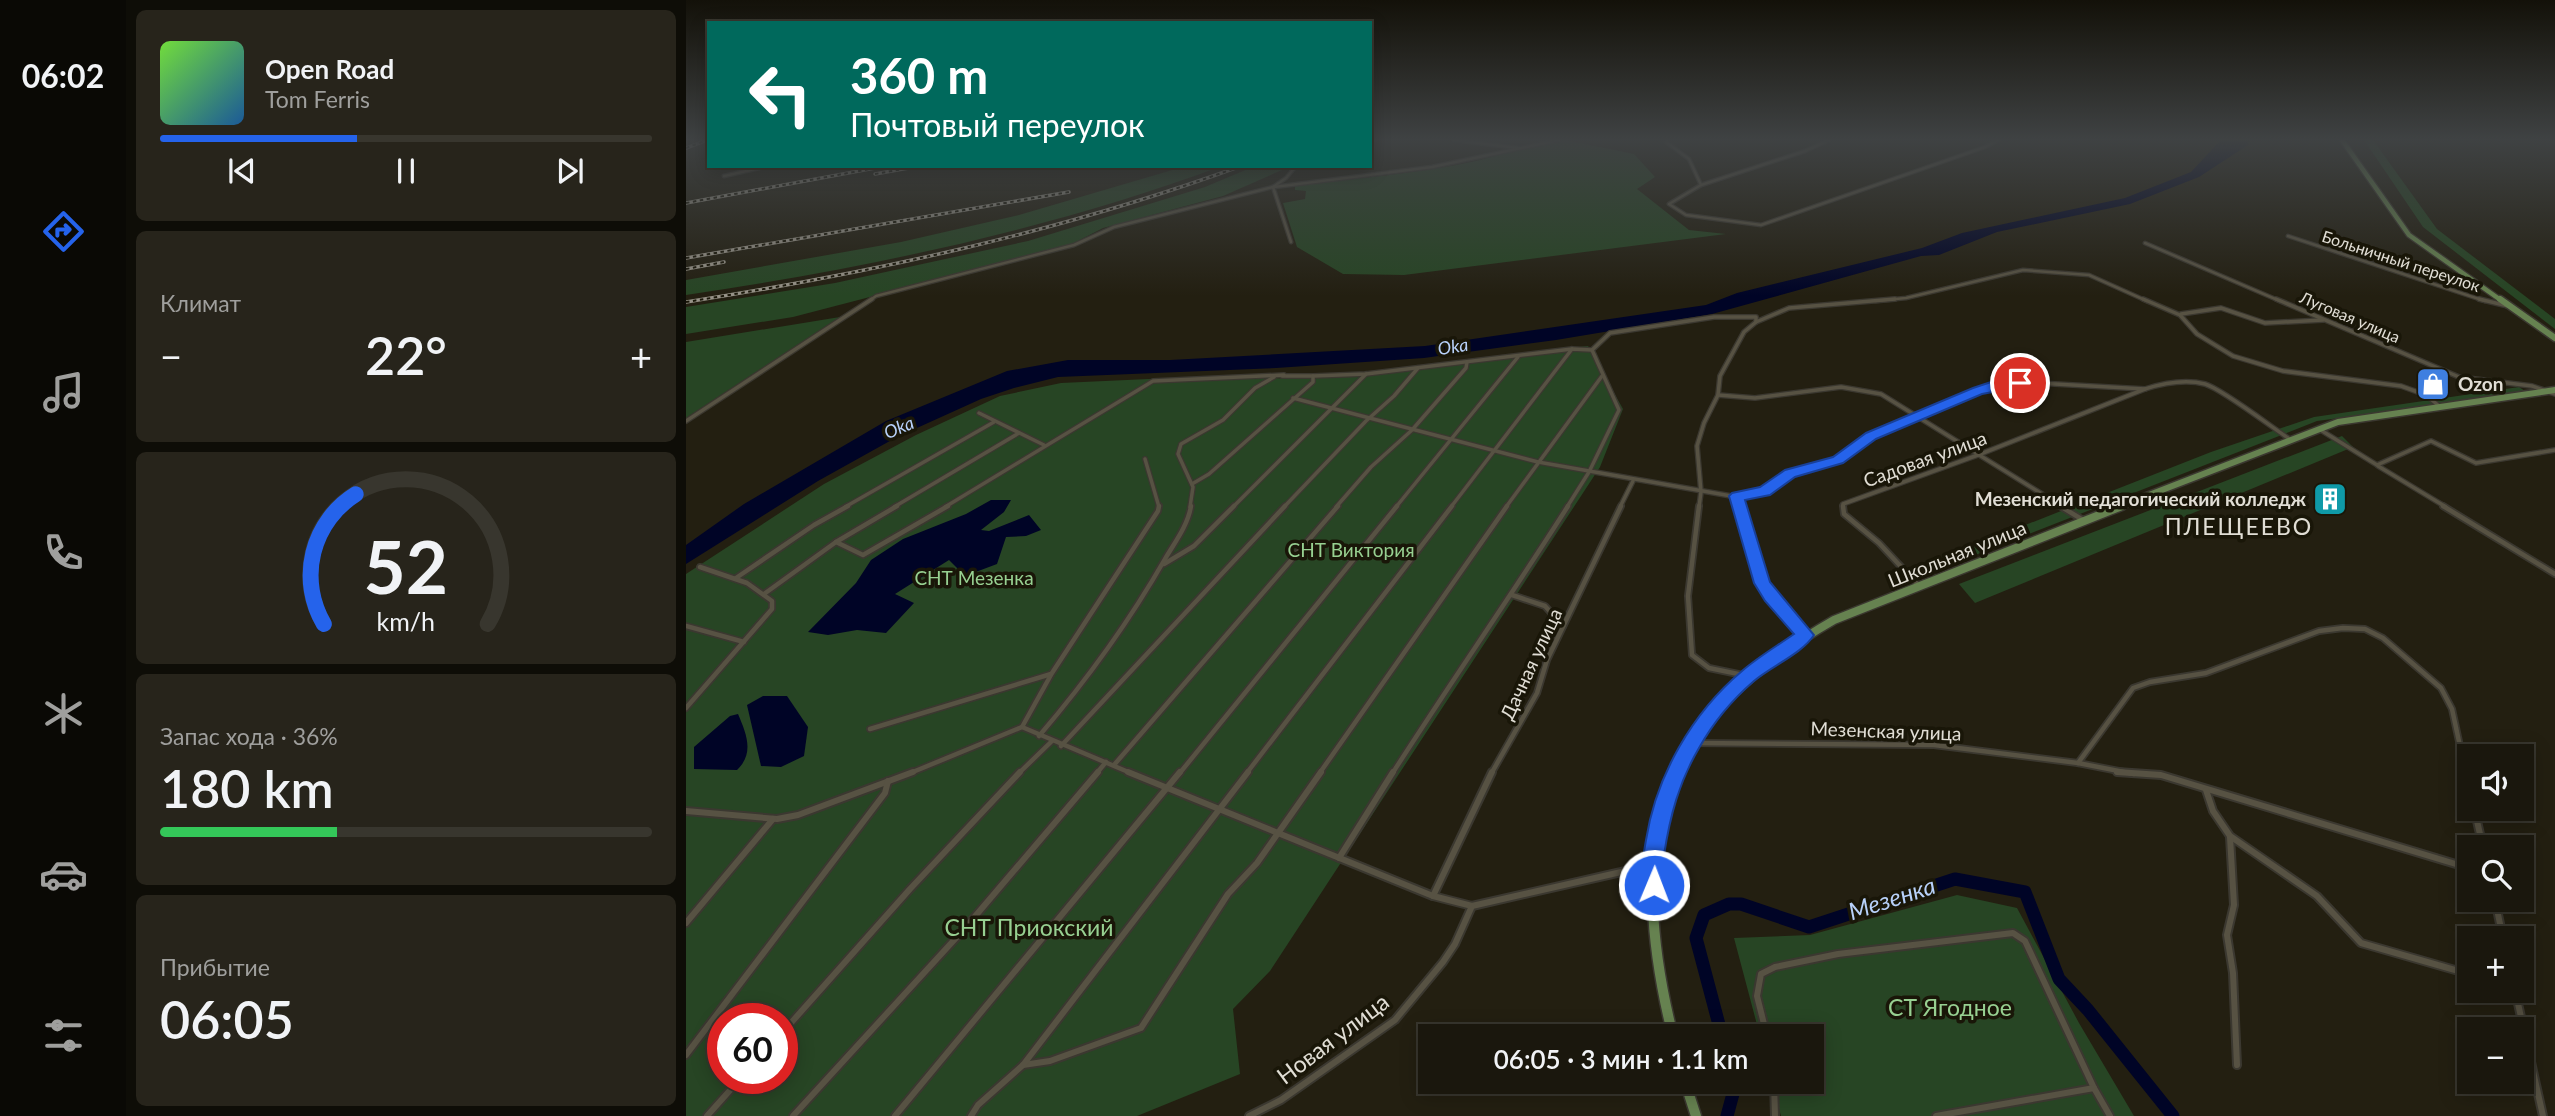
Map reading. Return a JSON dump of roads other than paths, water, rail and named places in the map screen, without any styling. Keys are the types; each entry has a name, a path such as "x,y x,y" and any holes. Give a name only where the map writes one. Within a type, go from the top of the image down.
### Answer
{"main road":[{"path":"2378,192 2405,231 2555,338"},
{"name":"Школьная улица","path":"1671,1024 1659,967 1652,865 1660,813 1692,743 1711,714 1748,676 1805,635 1834,620 2317,428 2338,422 2554,392"},
{"path":"1689,1094 1696,1116"}],"street":[{"path":"686,421 876,296 1074,245 1114,227 1252,192"},
{"path":"1275,192 1291,242"},
{"path":"1693,192 1670,202 1670,206 1686,215 1761,225 1855,192"},
{"name":"Больничный переулок","path":"2288,236 2501,306 2508,306"},
{"name":"Луговая улица","path":"2145,243 2459,377 2554,392"},
{"path":"1748,676 1704,667 1696,662 1692,655 1688,596 1701,492 1697,446 1704,423 1718,395 1720,376 1748,326 1790,308 1906,298 2023,270 2089,275 2180,315 2197,334 2232,356 2275,369 2401,386 2426,395 2440,407"},
{"path":"2180,315 2221,308 2265,323 2324,320"},
{"path":"836,542 863,555 873,551 1153,381 1366,374 1572,349 1592,350 1610,334 1714,317 1756,317 1756,322"},
{"path":"971,1116 978,1105 1023,1065 1572,349"},
{"path":"1339,858 1449,684 1512,594 1589,472 1619,410 1592,350"},
{"path":"895,1116 1152,808 1165,788 1518,357"},
{"path":"1114,765 1371,467 1412,430 1466,368 1467,362"},
{"path":"1061,746 1418,368"},
{"path":"1163,565 1194,546 1366,374"},
{"path":"1039,736 1082,686 1163,565 1189,518 1192,484 1178,454 1181,444 1229,416 1250,393 1268,379 1284,375"},
{"path":"1192,484 1209,474 1313,382 1313,376"},
{"path":"1023,1065 1050,1061 1140,1028 1195,940 1276,834 1602,376"},
{"path":"1293,398 1538,463 1737,496 1765,491 1790,473 1838,460 1871,436 1984,389 2038,383 2145,388"},
{"name":"Садовая улица","path":"1919,586 1879,543 1844,514 1843,505 1978,455 2145,388 2167,383 2203,383 2214,388 2288,438"},
{"path":"1718,395 1755,398 1845,387 1881,394 2084,520"},
{"path":"979,413 1045,446"},
{"path":"736,578 802,532 994,422"},
{"path":"2317,428 2555,574"},
{"path":"764,594 836,542 1019,433"},
{"path":"2377,466 2431,441 2476,463 2554,452"},
{"path":"686,816 689,811 773,819 798,815 1022,727 1052,673 1158,511 1159,506 1145,459"},
{"name":"Дачная улица","path":"1433,896 1503,749 1536,694 1547,660 1633,480"},
{"path":"1737,496 1762,583 1805,635"},
{"path":"686,708 772,609 772,601 764,594 736,578 700,567"},
{"path":"1512,594 1545,606 1563,626"},
{"path":"686,626 744,642"},
{"path":"2078,763 2133,688 2150,682 2206,673 2319,631 2343,628 2365,629 2383,638 2441,688 2452,709 2460,744"},
{"path":"870,729 1052,673"},
{"path":"1022,727 1061,746 1114,765 1276,834 1433,896 1472,906 1652,865"},
{"path":"798,1015 910,889 1052,740"},
{"name":"Мезенская улица","path":"1692,743 1934,745 2078,763 2122,773 2161,775 2457,863"},
{"path":"793,1116 966,926 1106,762"},
{"path":"686,1055 886,793 888,781"},
{"path":"2206,790 2213,811 2230,836 2317,896 2361,943 2457,971"},
{"path":"686,923 773,819"},
{"path":"2230,836 2234,905 2227,935 2233,973 2237,1065"},
{"name":"Новая улица","path":"1249,1116 1282,1100 1395,1020 1449,953 1472,906"},
{"path":"1764,1024 1757,981 1768,969 1805,959 2013,933 2025,941 2109,1116"},
{"path":"2518,1003 2543,1116"},
{"path":"1936,1116 2094,1088"},
{"path":"707,1116 727,1094"},
{"path":"1774,1094 1775,1116"}],"water":[{"name":"Oka","path":"2140,192 2160,192 2130,204 1997,232 1939,255 1921,256 1712,314 1556,340 1424,358 1276,368 1058,377 1014,388 981,399 897,437 818,481 686,564 686,545 744,504 886,421 1007,371 1068,360 1170,360 1425,346 1706,305 1737,293 1922,248 1962,233 2125,198"},
{"path":"991,500 1011,500 1004,512 981,530 989,531 1029,515 1041,530 1026,536 1006,537 997,564 965,576 949,560 895,594 914,603 886,633 857,630 828,635 808,632 856,583 871,560 903,539 966,514"},
{"path":"763,696 787,696 808,727 804,756 781,767 761,766 747,705"},
{"path":"738,714 747,743 743,763 737,770 694,769 694,747 730,716"}],"waterway":[{"name":"Мезенка","path":"1719,1024 1696,938 1704,915 1729,904 1741,904 1809,927 1955,879 2025,892 2059,979 2088,1010 2173,1116"},
{"name":"Мезенка","path":"1727,1116 1733,1094"}],"railway":[{"path":"686,203 745,192"},
{"path":"686,258 1069,192"},
{"path":"686,302 827,277 967,247 1166,192"},
{"path":"686,269 724,262"}],"place":[{"name":"Ozon","path":"2433,384"},
{"name":"Мезенский педагогический колледж","path":"2330,499"}],"district":[{"name":"ПЛЕЩЕЕВО","path":"2239,527"}],"park label":[{"name":"СНТ Виктория","path":"1351,550"},
{"name":"СНТ Мезенка","path":"974,578"},
{"name":"СНТ Приокский","path":"1029,928"},
{"name":"СТ Ягодное","path":"1950,1008"}]}
